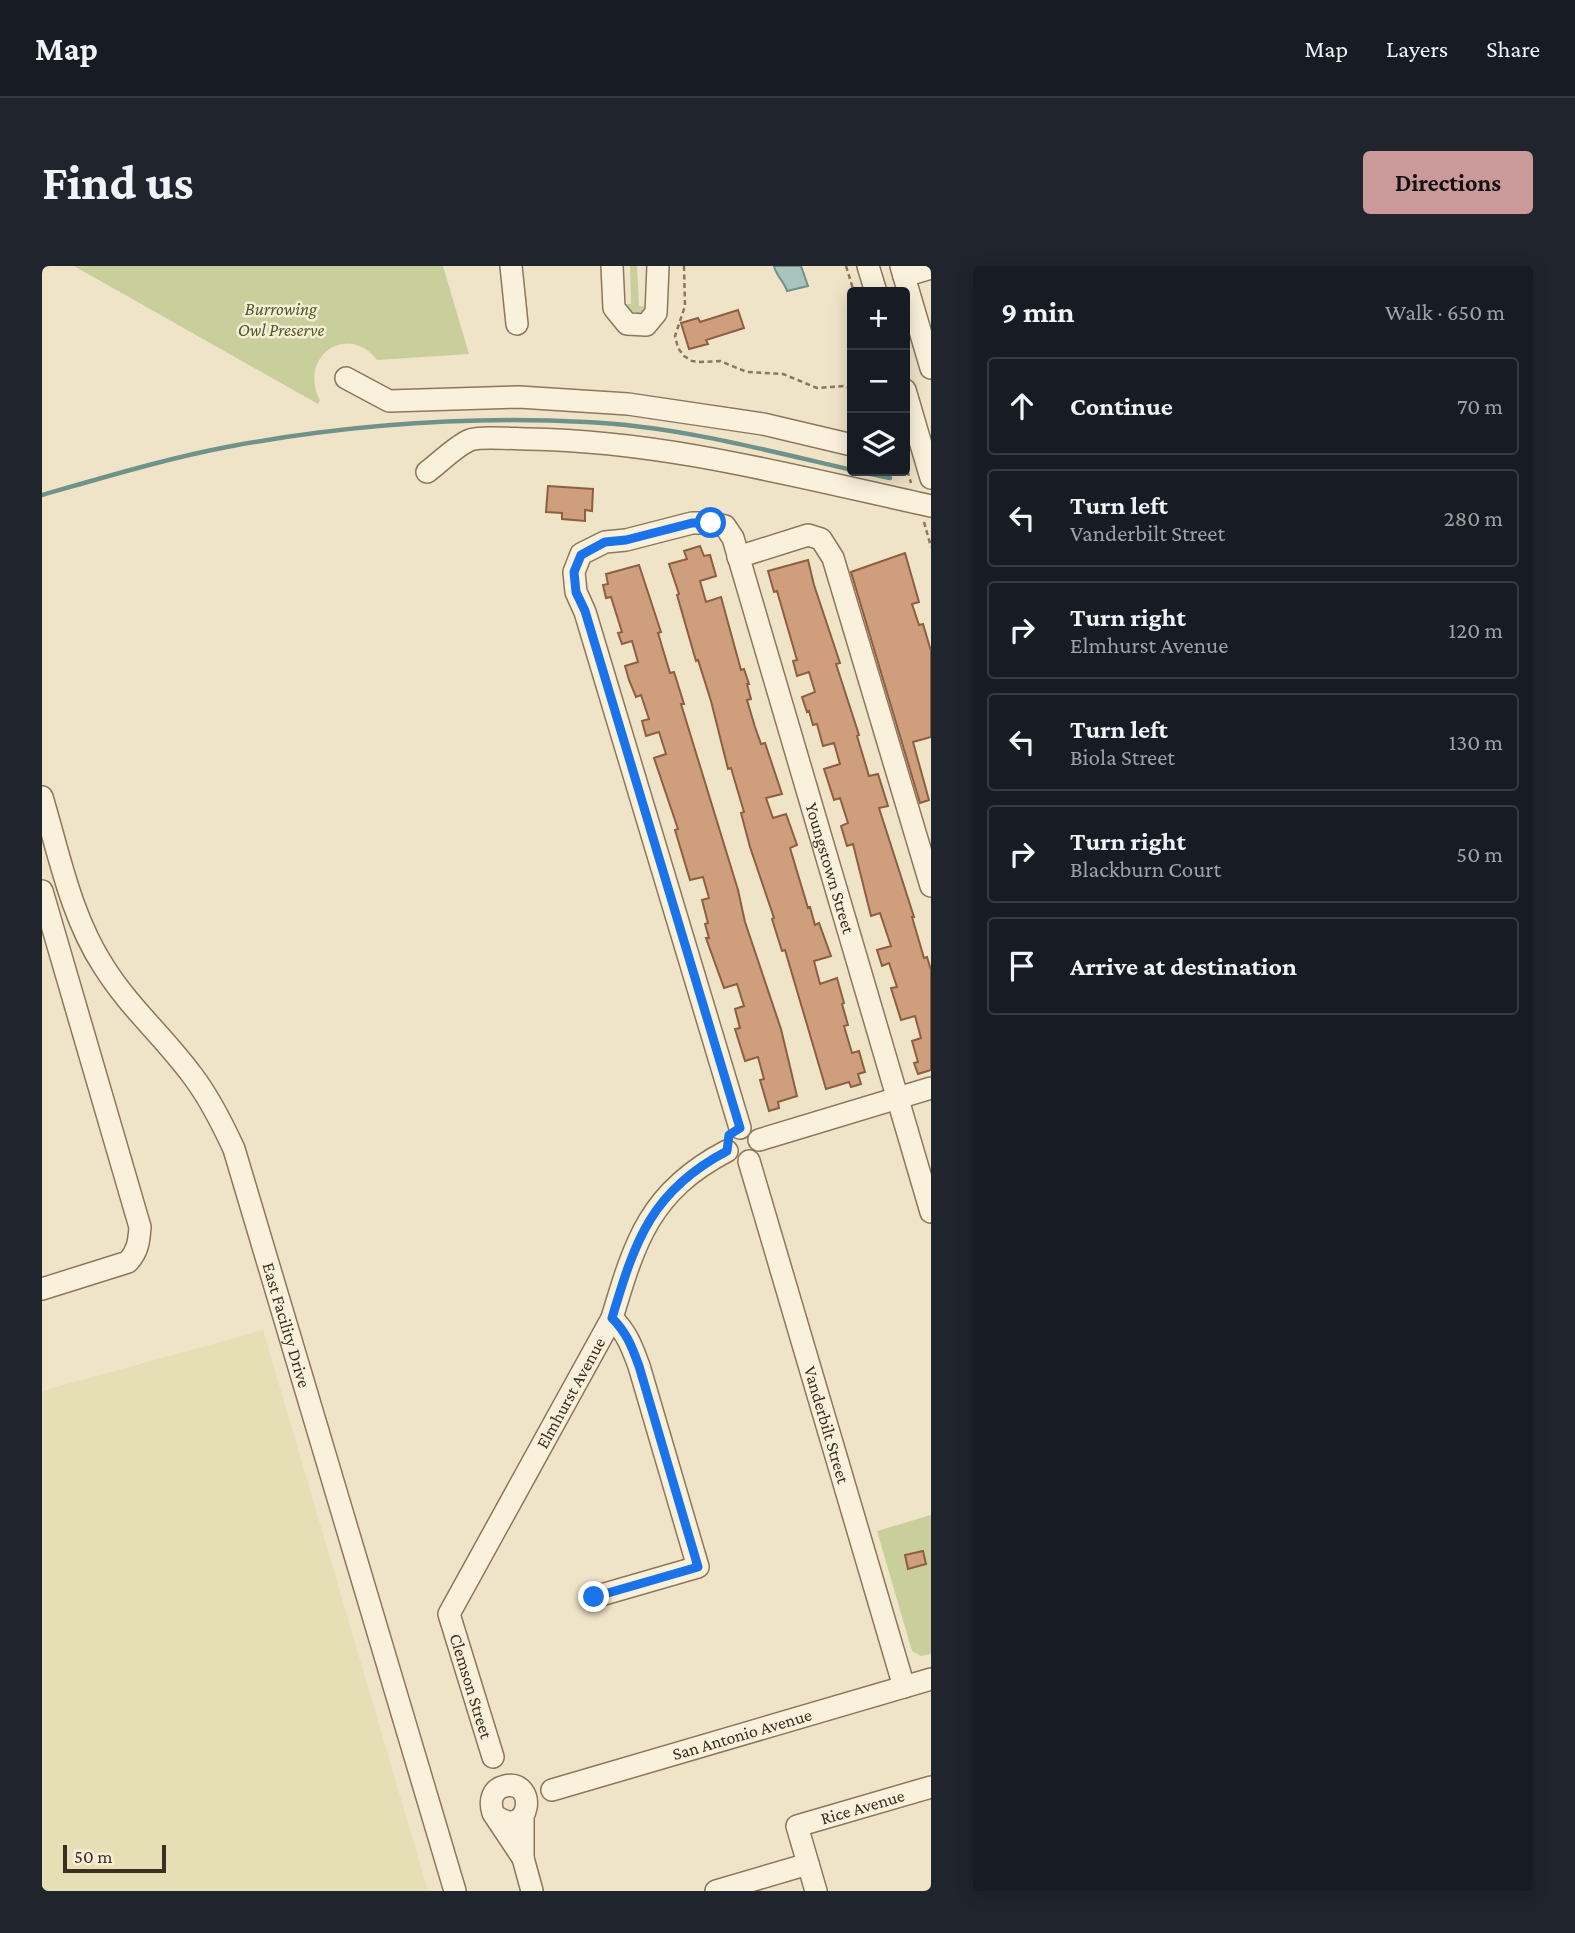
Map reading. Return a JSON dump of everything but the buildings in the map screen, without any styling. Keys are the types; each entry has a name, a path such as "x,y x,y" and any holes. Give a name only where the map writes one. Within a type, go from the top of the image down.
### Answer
{"street":[{"path":"511,266 517,324"},
{"path":"612,266 614,308 627,324 646,325 656,313 658,266"},
{"path":"868,266 874,287"},
{"path":"931,268 903,271 931,368"},
{"path":"346,378 388,401 519,397 628,404 763,424 847,444"},
{"path":"910,407 928,470"},
{"path":"427,472 470,440 545,439 646,448 715,458 931,506"},
{"path":"910,460 928,470"},
{"name":"Youngstown Street","path":"740,1128 585,611 576,592 574,572 581,555 605,542 626,540 692,523 724,526 733,538 931,1212"},
{"path":"738,557 808,535 821,539 833,558 931,886"},
{"name":"East Facility Drive","path":"42,797 71,897 102,965 126,1000 191,1074 215,1109 234,1149 455,1891"},
{"path":"42,891 139,1227 139,1243 128,1262 42,1289"},
{"path":"759,1140 931,1088"},
{"path":"740,1128 751,1130 759,1140 759,1152 748,1161 737,1161 727,1151 729,1135 740,1128"},
{"name":"Elmhurst Avenue","path":"449,1614 612,1318 634,1247 655,1210 684,1179 727,1151"},
{"name":"Vanderbilt Street","path":"748,1161 904,1687"},
{"path":"594,1597 698,1567 639,1366 624,1330 612,1318"},
{"name":"Clemson Street","path":"449,1614 493,1757 493,1796"},
{"name":"San Antonio Avenue","path":"516,1787 552,1790 931,1679"},
{"name":"Clemson Street","path":"493,1757 516,1787"},
{"path":"523,1858 526,1797 516,1787 501,1787 493,1796 491,1807 523,1858 532,1891"},
{"name":"San Antonio Avenue","path":"525,1812 552,1790"},
{"name":"Rice Avenue","path":"808,1864 797,1826 930,1792"},
{"path":"497,1817 502,1821 514,1821 525,1812"},
{"path":"716,1891 808,1864 816,1891"}],"path":[{"path":"684,266 685,306 675,336 678,348 684,356 692,361 720,361 747,372 783,374 817,388 847,387"},
{"path":"846,266 852,287"}],"shaded area":[{"path":"263,1330 428,1891 42,1891 42,1391"}],"green space":[{"name":"Burrowing Owl Preserve","path":"74,266 443,266 469,354 377,360 366,349 353,344 341,344 329,349 315,370 315,384 320,401 318,404"},
{"path":"630,266 637,266 639,306 649,307 636,320 621,304 631,304"},
{"path":"931,1515 931,1654 921,1656 912,1651 877,1531"}],"water":[{"path":"774,266 801,266 808,286 787,291"}],"waterway":[{"path":"42,495 160,462 232,446 364,428 453,421 542,420 653,428 847,469"},
{"path":"881,476 890,478"}],"route":[{"path":"594,1597 698,1567 639,1366 624,1330 612,1318 634,1247 655,1210 684,1179 727,1151 729,1135 740,1128 585,611 576,592 574,572 581,555 605,542 626,540 692,523 711,523"}]}
